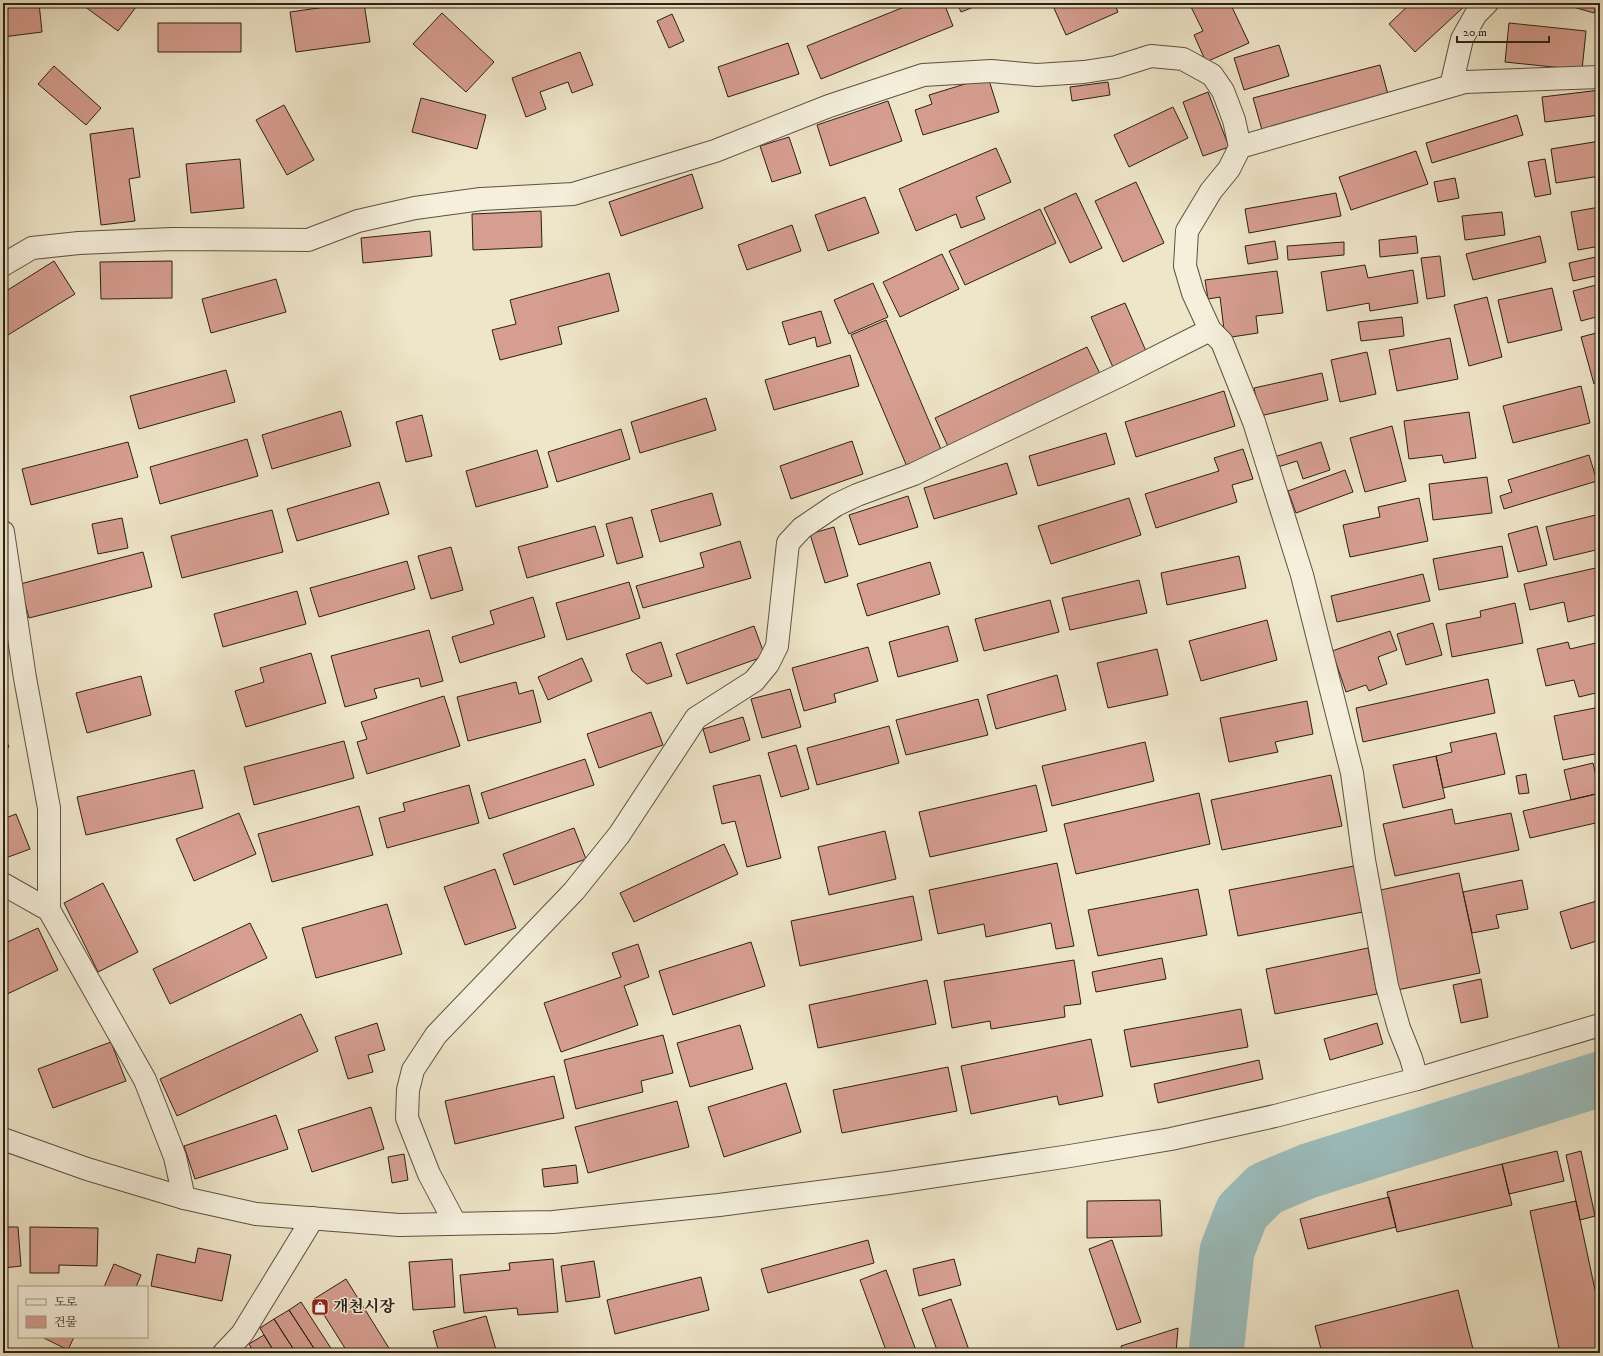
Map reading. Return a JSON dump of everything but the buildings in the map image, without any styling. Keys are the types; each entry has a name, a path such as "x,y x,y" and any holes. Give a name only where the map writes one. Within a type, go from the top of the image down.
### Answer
{"street":[{"path":"1451,86 1462,39 1476,14 1487,3"},
{"path":"3,265 32,248 79,243 172,239 308,240 358,221 415,208 481,198 574,194 715,151 829,106 923,75 991,71 1038,74 1084,72 1116,67 1151,56 1183,59 1212,75 1223,91 1234,120 1240,147 1229,169 1211,191 1187,231 1185,266 1193,293 1210,330 1222,342 1254,422 1302,575 1352,773 1364,860 1387,986 1399,1028 1411,1058 1417,1079"},
{"path":"1240,147 1465,82 1600,77"},
{"path":"455,1223 429,1174 407,1118 408,1090 413,1070 436,1035 579,884 619,835 696,718 754,681 768,664 777,646 788,543 802,528 836,505 857,495 914,474 1210,330"},
{"path":"3,532 25,678 48,808 49,910 145,1080 175,1157 184,1198"},
{"path":"3,884 49,910"},
{"path":"3,1139 88,1169 184,1198 256,1214 399,1225 553,1222 889,1184 1171,1139 1275,1116 1417,1079 1600,1025"},
{"path":"224,1353 242,1334 313,1218"}],"waterway":[{"path":"1216,1353 1227,1251 1242,1212 1265,1189 1308,1171 1600,1079"}],"place":[{"name":"개천시장","path":"320,1307"}]}
